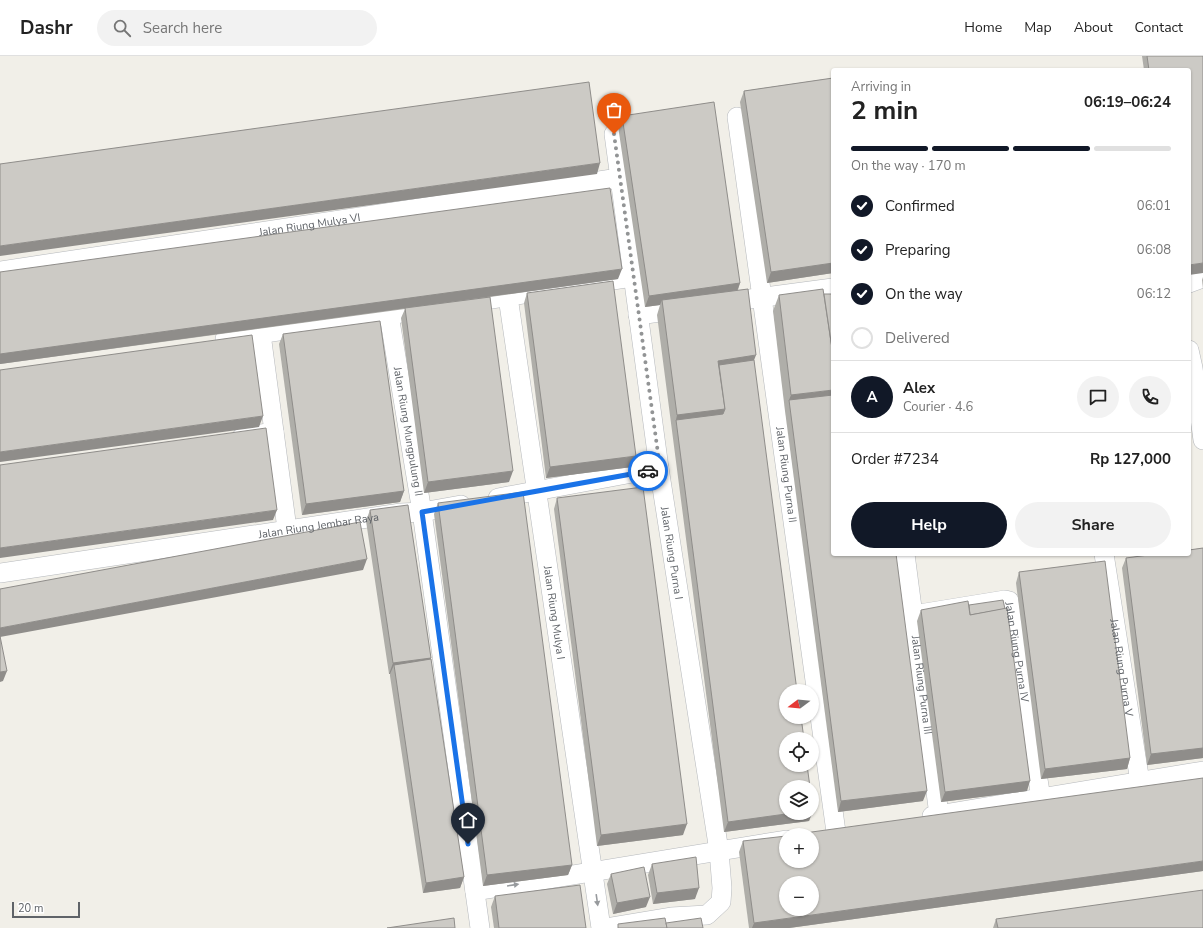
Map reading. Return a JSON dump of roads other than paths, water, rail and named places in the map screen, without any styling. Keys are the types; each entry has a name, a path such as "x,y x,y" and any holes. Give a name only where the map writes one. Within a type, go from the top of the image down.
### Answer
{"street":[{"name":"Jalan Riung Purna II","path":"737,116 835,832"},
{"name":"Jalan Riung Purna I","path":"605,928 671,917 707,915 721,902 722,888 719,851 632,278 614,134"},
{"name":"Jalan Riung Mulya VI","path":"0,271 619,178"},
{"path":"206,342 632,278"},
{"path":"1191,282 1203,278"},
{"path":"731,302 831,288"},
{"name":"Jalan Riung Mulya I","path":"508,297 601,928"},
{"path":"638,315 700,306"},
{"name":"Jalan Riung Mungpulung II","path":"389,315 422,512 480,928"},
{"path":"261,334 287,529"},
{"path":"1191,354 1198,368 1203,440"},
{"path":"227,439 274,432"},
{"name":"Jalan Riung Jembar Raya","path":"0,573 287,529 401,513 422,512 660,468"},
{"name":"Jalan Riung Purna III","path":"905,556 939,815"},
{"name":"Jalan Riung Purna V","path":"1104,556 1140,782"},
{"name":"Jalan Riung Purna IV","path":"913,615 1005,600 1009,601 1041,798"},
{"path":"917,819 1203,772"},
{"path":"475,891 779,841"}]}
